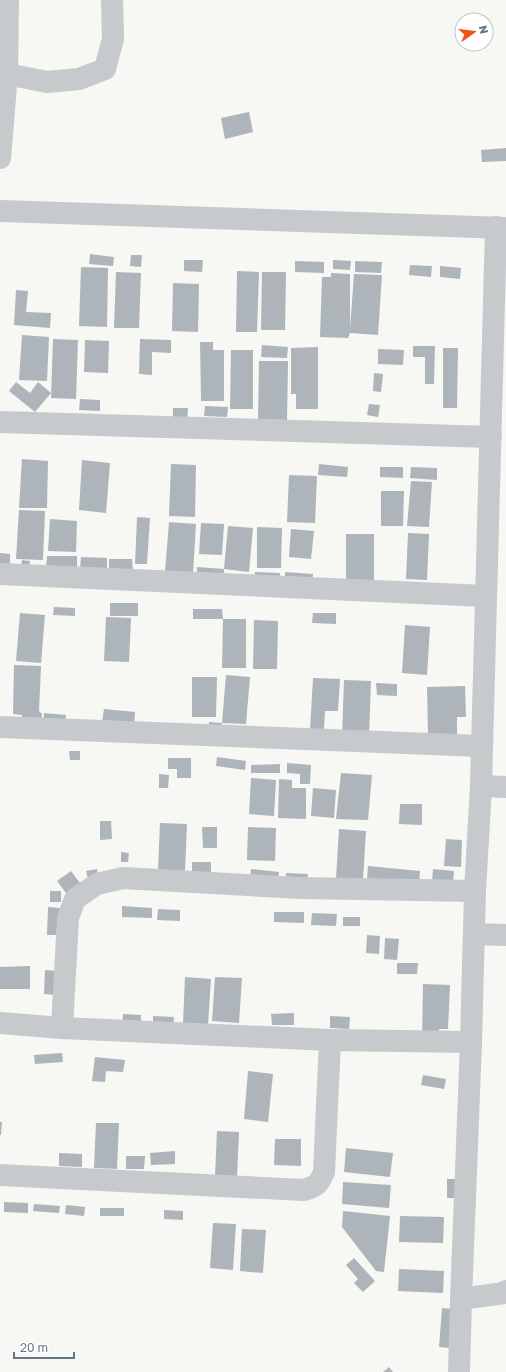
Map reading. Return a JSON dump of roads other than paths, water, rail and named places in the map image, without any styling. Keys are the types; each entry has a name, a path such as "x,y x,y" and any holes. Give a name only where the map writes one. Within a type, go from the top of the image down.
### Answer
{"street":[{"path":"0,158 7,74 8,0"},
{"path":"7,74 47,82 79,79 105,69 113,39 112,0"},
{"path":"0,211 501,228 485,596 480,786 475,891 459,1372"},
{"path":"0,422 491,437"},
{"path":"0,574 485,596"},
{"path":"0,727 481,746"},
{"path":"480,786 506,787"},
{"path":"62,1028 68,918 75,899 97,884 123,878 299,888 475,891"},
{"path":"474,934 506,935"},
{"path":"0,1023 62,1028 330,1040 471,1042"},
{"path":"0,1174 304,1190 313,1188 320,1182 324,1172 330,1040"},
{"path":"461,1299 506,1294"}]}
